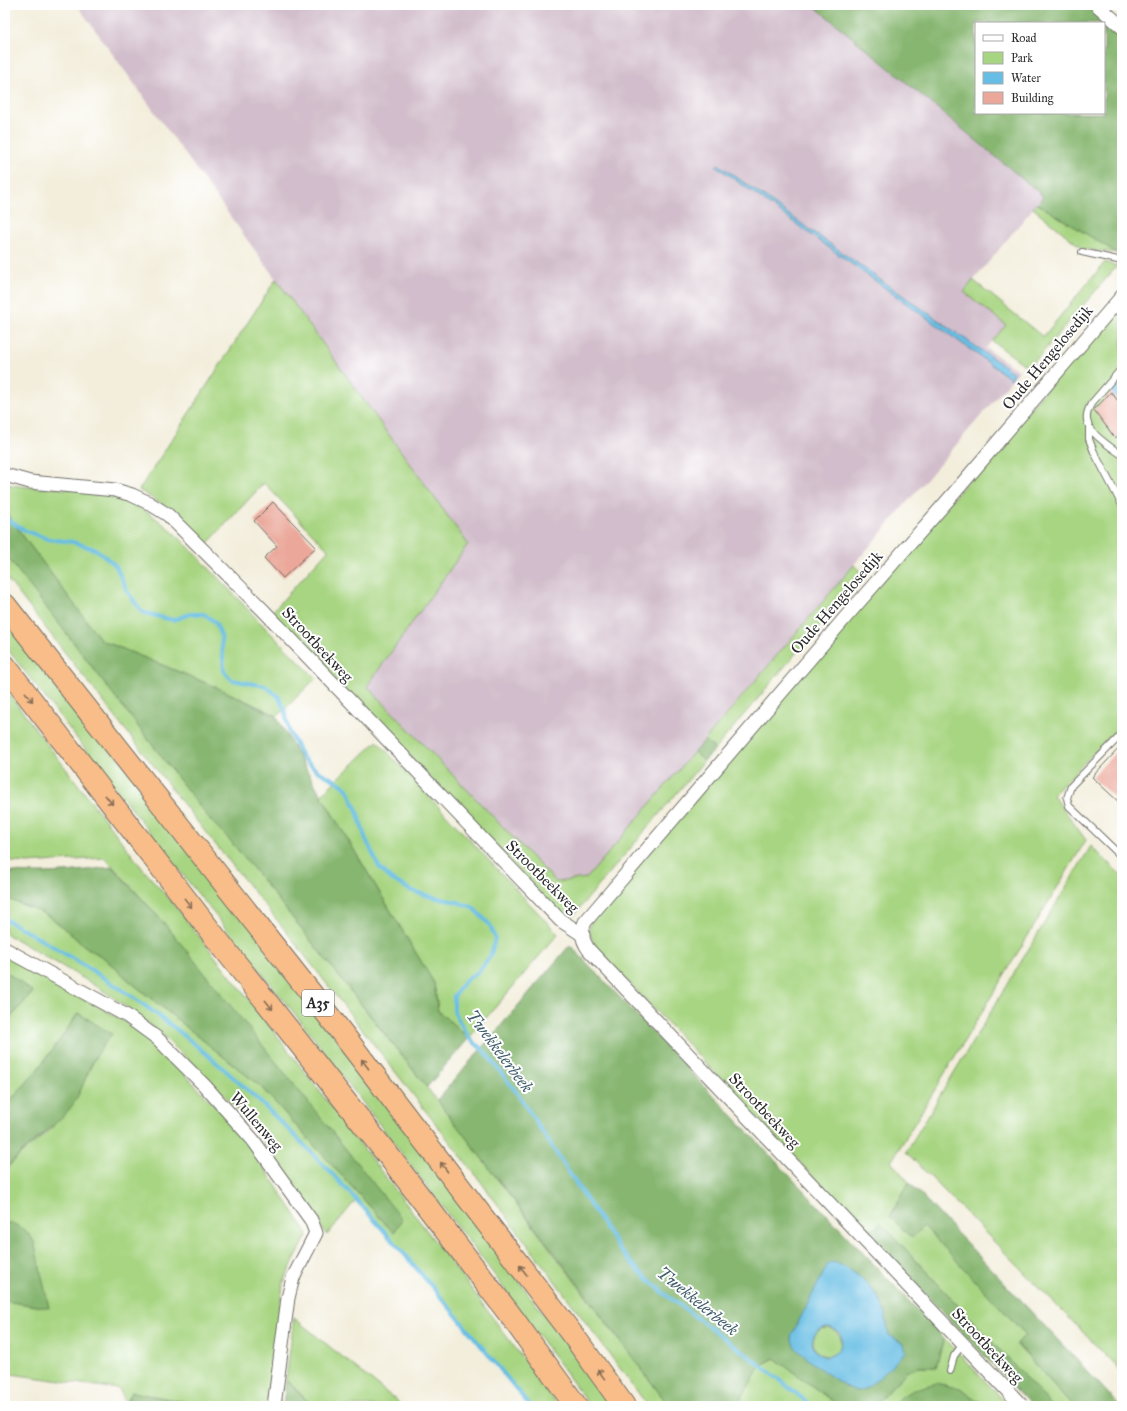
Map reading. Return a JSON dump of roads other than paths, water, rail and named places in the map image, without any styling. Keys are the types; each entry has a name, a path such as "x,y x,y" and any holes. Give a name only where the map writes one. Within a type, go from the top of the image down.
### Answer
{"highway":[{"name":"A35","path":"5,605 337,1026 578,1342 624,1406"},
{"name":"A35","path":"5,666 216,937 391,1158 514,1320 576,1406"}],"street":[{"path":"1097,5 1122,26"},
{"name":"Oude Hengelosedijk","path":"583,935 583,926 585,922 1122,296"},
{"name":"Strootbeekweg","path":"5,475 30,482 115,490 132,495 149,503 168,515 263,610 560,920 583,935 589,950 1022,1406"},
{"name":"Wullenweg","path":"5,949 127,1016 157,1038 205,1086 253,1140 310,1220 316,1232 292,1278 274,1406"}],"lane":[{"path":"1082,252 1122,261"},
{"path":"1122,368 1091,404 1087,411 1089,439 1094,452 1122,505"},
{"path":"1089,426 1105,443 1122,455"},
{"path":"1122,734 1071,786 1067,798 1069,806 1122,857"},
{"path":"950,1371 954,1356 963,1344"}],"water":[{"path":"718,164 1014,373 1011,379 716,166"},
{"path":"1122,380 1122,411 1109,394"},
{"path":"834,1262 849,1269 869,1286 883,1307 889,1335 904,1344 906,1352 876,1381 858,1391 845,1386 799,1352 793,1343 791,1336 828,1264","holes":["827,1327 836,1330 841,1336 839,1349 834,1354 821,1356 813,1346 812,1342 814,1336 823,1328"]}],"waterway":[{"name":"Twekkelerbeek","path":"5,518 26,531 48,539 73,542 97,550 116,566 127,591 142,612 173,620 190,614 204,614 215,622 221,636 224,671 232,680 265,686 278,696 285,710 289,731 302,757 316,770 340,783 348,790 357,811 365,837 379,867 391,879 412,891 472,907 490,925 495,938 491,955 480,970 464,982 454,996 454,1012 469,1038 484,1051 517,1093 619,1249 640,1272 666,1295 767,1370 812,1406"},
{"path":"5,919 49,944 135,999 176,1029 226,1070 273,1114 363,1207 448,1306 530,1406"}]}
